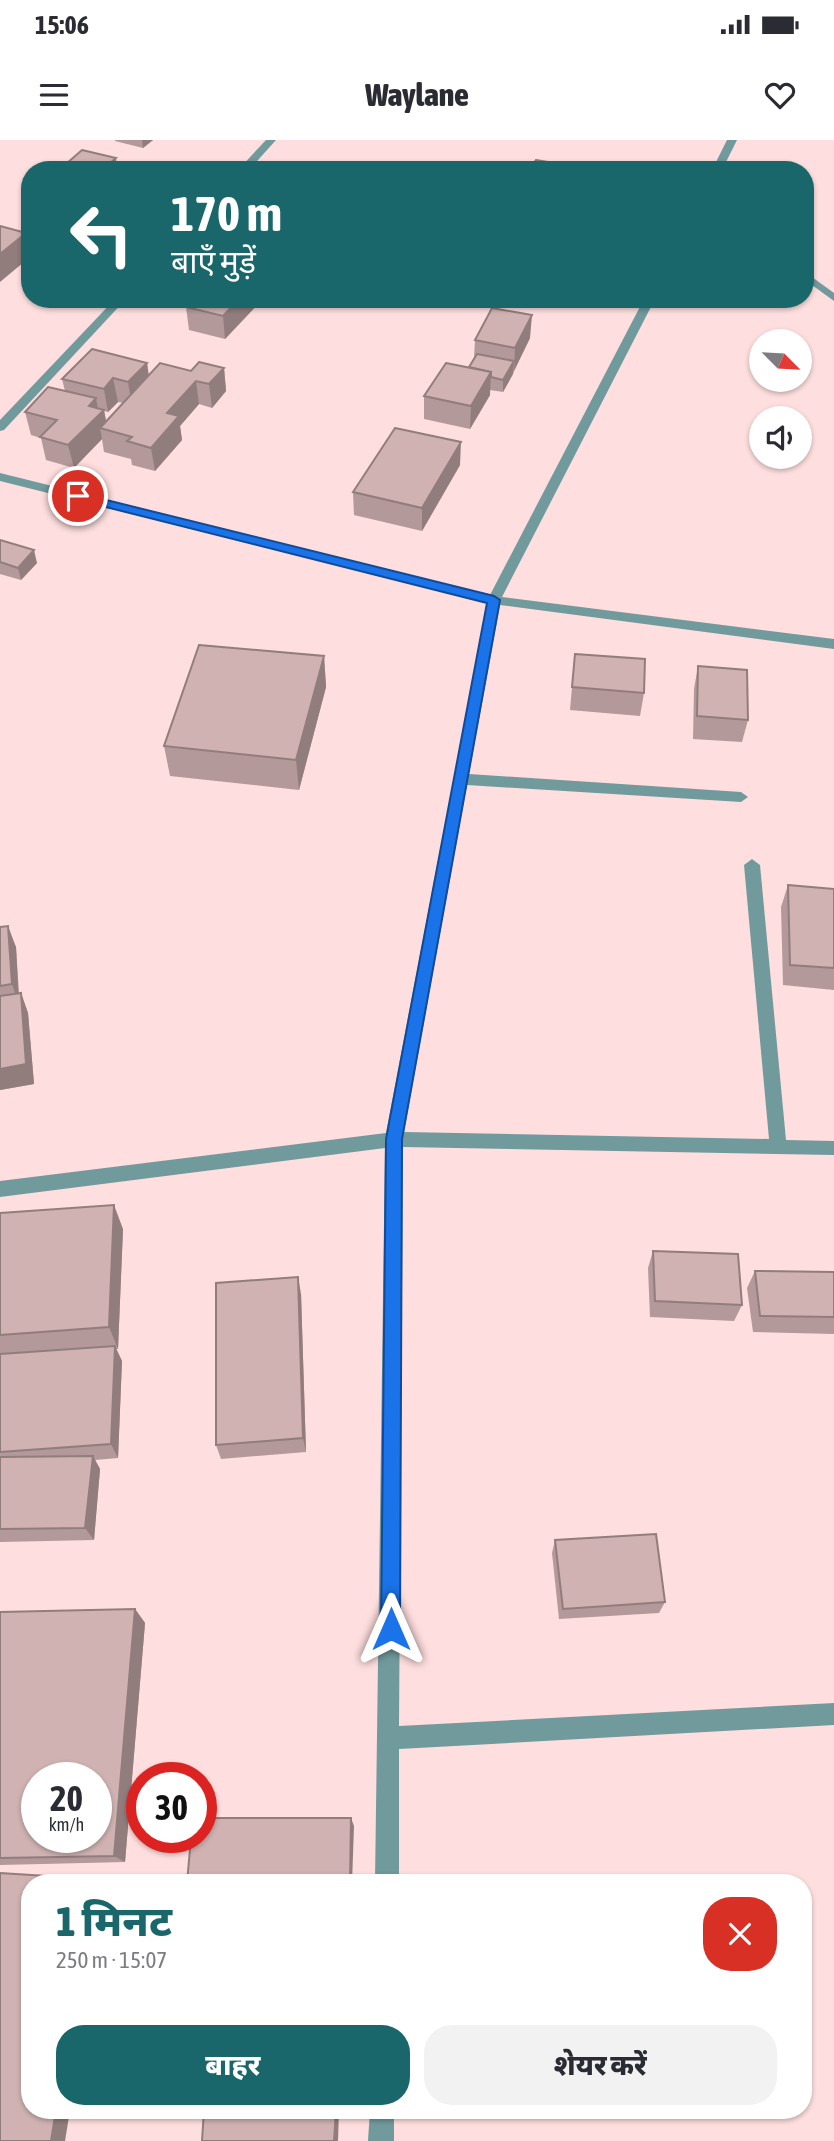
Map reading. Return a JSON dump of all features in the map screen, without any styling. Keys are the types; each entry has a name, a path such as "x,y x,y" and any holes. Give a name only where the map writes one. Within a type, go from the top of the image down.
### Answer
{"street":[{"path":"251,161 271,140"},
{"path":"722,161 732,140"},
{"path":"814,282 834,298"},
{"path":"0,427 112,308"},
{"path":"387,1874 394,1139 494,600 645,308"},
{"path":"0,477 494,600 834,644"},
{"path":"460,779 741,797"},
{"path":"752,865 778,1147"},
{"path":"0,1189 394,1139 834,1148"},
{"path":"390,1738 834,1714"},
{"path":"381,2141 382,2119"}],"building":[{"path":"82,150 116,158 112,161 69,161"},
{"path":"0,226 21,232 21,237 0,254"},
{"path":"190,308 231,308 223,316"},
{"path":"492,308 532,315 515,348 475,340"},
{"path":"92,349 147,363 128,382 113,378 104,389 62,379"},
{"path":"477,354 514,361 503,380 491,377 491,372 469,367"},
{"path":"199,362 224,368 209,384 196,381 167,413 179,416 151,448 127,441 132,437 100,428 160,363 191,371"},
{"path":"446,363 491,372 471,406 424,396"},
{"path":"48,387 96,398 89,406 104,410 68,445 40,437 57,420 25,412"},
{"path":"395,428 461,442 422,508 353,492"},
{"path":"0,540 34,550 18,568 0,562"},
{"path":"199,645 324,656 296,760 164,746"},
{"path":"575,654 645,659 644,693 572,687"},
{"path":"698,666 747,670 748,720 697,716"},
{"path":"788,885 834,889 834,968 790,965"},
{"path":"8,926 12,984 0,986 0,927"},
{"path":"21,993 26,1064 0,1069 0,996"},
{"path":"114,1205 109,1327 0,1335 0,1213"},
{"path":"653,1251 738,1254 742,1305 655,1301"},
{"path":"755,1271 834,1272 834,1317 760,1316"},
{"path":"298,1277 303,1438 216,1445 216,1283"},
{"path":"115,1346 111,1444 0,1452 0,1354"},
{"path":"93,1456 85,1528 0,1529 0,1457"},
{"path":"656,1534 665,1602 563,1609 555,1540"},
{"path":"135,1609 114,1856 0,1858 0,1612"},
{"path":"217,1818 351,1818 350,1874 188,1874 190,1853 217,1853"},
{"path":"0,1873 21,1874 21,2119 55,2119 51,2141 0,2141"},
{"path":"203,2119 335,2119 334,2141 202,2141"}],"route":[{"path":"78,496 494,600 394,1139 391,1629"}]}
